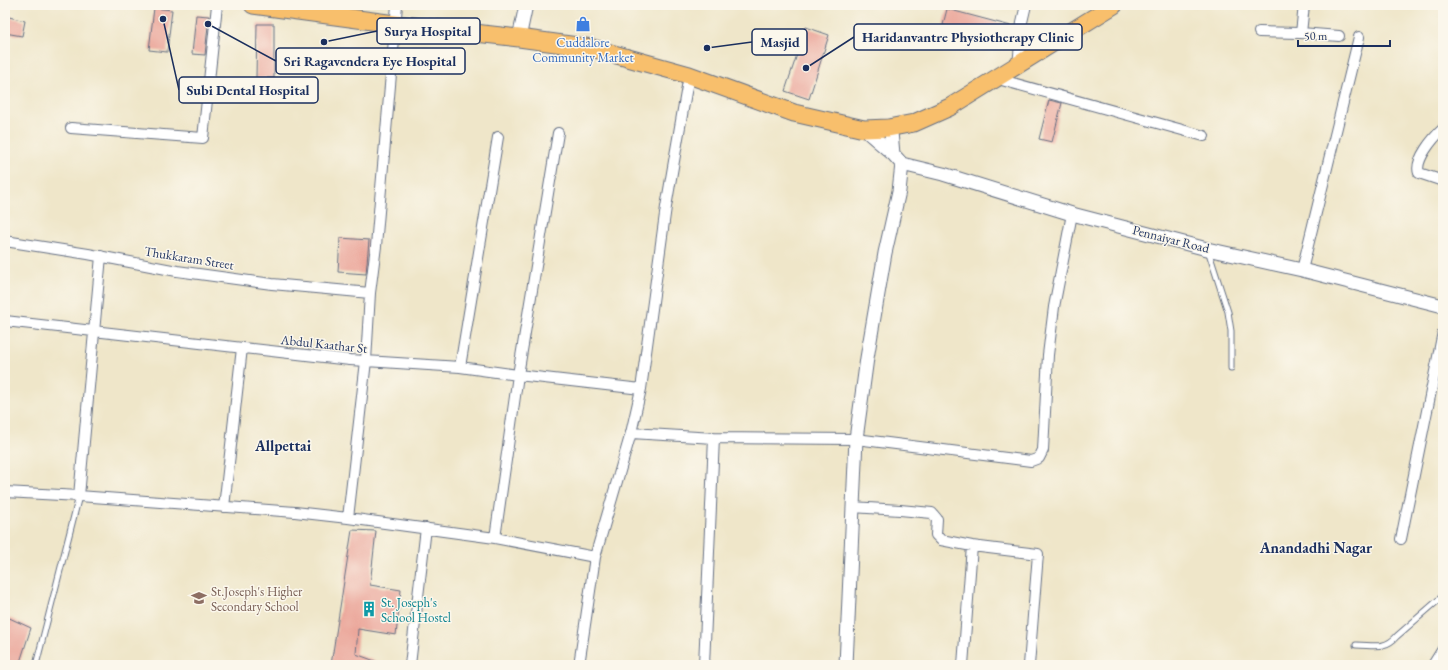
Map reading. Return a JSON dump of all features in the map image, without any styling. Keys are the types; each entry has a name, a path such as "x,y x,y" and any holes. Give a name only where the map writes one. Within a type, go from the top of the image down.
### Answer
{"highway":[{"path":"253,5 592,48 689,75 794,113 864,129 892,127 914,123 950,107 998,79 1114,5"}],"street":[{"path":"71,128 203,138 218,5"},
{"path":"348,518 366,361 370,293 376,246 397,5"},
{"path":"519,38 526,5"},
{"path":"1018,66 1022,22 1026,5"},
{"path":"1301,33 1304,5"},
{"path":"1259,32 1339,36"},
{"path":"1302,270 1360,37"},
{"path":"579,665 595,558 631,433 641,389 666,207 689,75"},
{"path":"998,79 1204,136"},
{"path":"892,127 893,154"},
{"path":"846,665 856,439 867,358 899,191 902,164 893,154 864,129"},
{"path":"1443,129 1430,143 1418,164 1417,169 1419,173 1443,181"},
{"path":"494,538 518,375 558,133"},
{"path":"460,367 498,137"},
{"name":"Pennaiyar Road","path":"902,164 943,174 1072,214 1207,249 1302,270 1443,306"},
{"path":"631,433 714,438 856,439 1031,461 1039,458 1043,450 1048,355 1054,306 1072,214"},
{"name":"Thukkaram Street","path":"5,241 177,270 272,284 370,293"},
{"path":"79,496 101,256"},
{"name":"Abdul Kaathar St","path":"5,321 366,361 460,367 641,389"},
{"path":"1400,539 1443,332"},
{"path":"224,507 242,348"},
{"path":"704,665 714,438"},
{"path":"5,492 295,512 494,538 595,558"},
{"path":"852,507 932,514 937,519 936,535 941,540 972,546 1038,554 1029,665"},
{"path":"410,665 426,528"},
{"path":"963,665 972,546"},
{"path":"1433,665 1443,649"}],"lane":[{"path":"1207,249 1228,312 1231,331 1231,368"},
{"path":"36,665 79,496"},
{"path":"1356,645 1386,645 1392,642 1443,596"}],"building":[{"path":"154,8 172,10 167,52 149,50"},
{"path":"947,9 1011,26 1007,42 943,25"},
{"path":"196,15 209,16 205,55 192,54"},
{"path":"5,16 25,21 22,36 5,33"},
{"path":"257,24 274,24 274,78 256,78"},
{"path":"806,27 829,35 809,99 785,91"},
{"path":"1049,100 1062,103 1052,142 1039,139"},
{"path":"340,238 369,240 366,274 338,272"},
{"name":"St. Joseph's School Hostel","path":"352,530 376,531 370,585 401,590 396,635 358,629 356,654 383,665 331,665"},
{"path":"5,616 31,628 19,665 5,665"}],"place":[{"name":"Subi Dental Hospital","path":"163,19"},
{"name":"Sri Ragavendera Eye Hospital","path":"208,24"},
{"name":"Cuddalore Community Market","path":"583,24"},
{"name":"Surya Hospital","path":"324,42"},
{"name":"Masjid","path":"707,48"},
{"name":"Haridanvantre Physiotherapy Clinic","path":"806,68"},
{"name":"St.Joseph's Higher Secondary School","path":"199,598"},
{"name":"St. Joseph's School Hostel","path":"369,609"}],"district":[{"name":"Allpettai","path":"283,445"},
{"name":"Anandadhi Nagar","path":"1316,547"}]}
